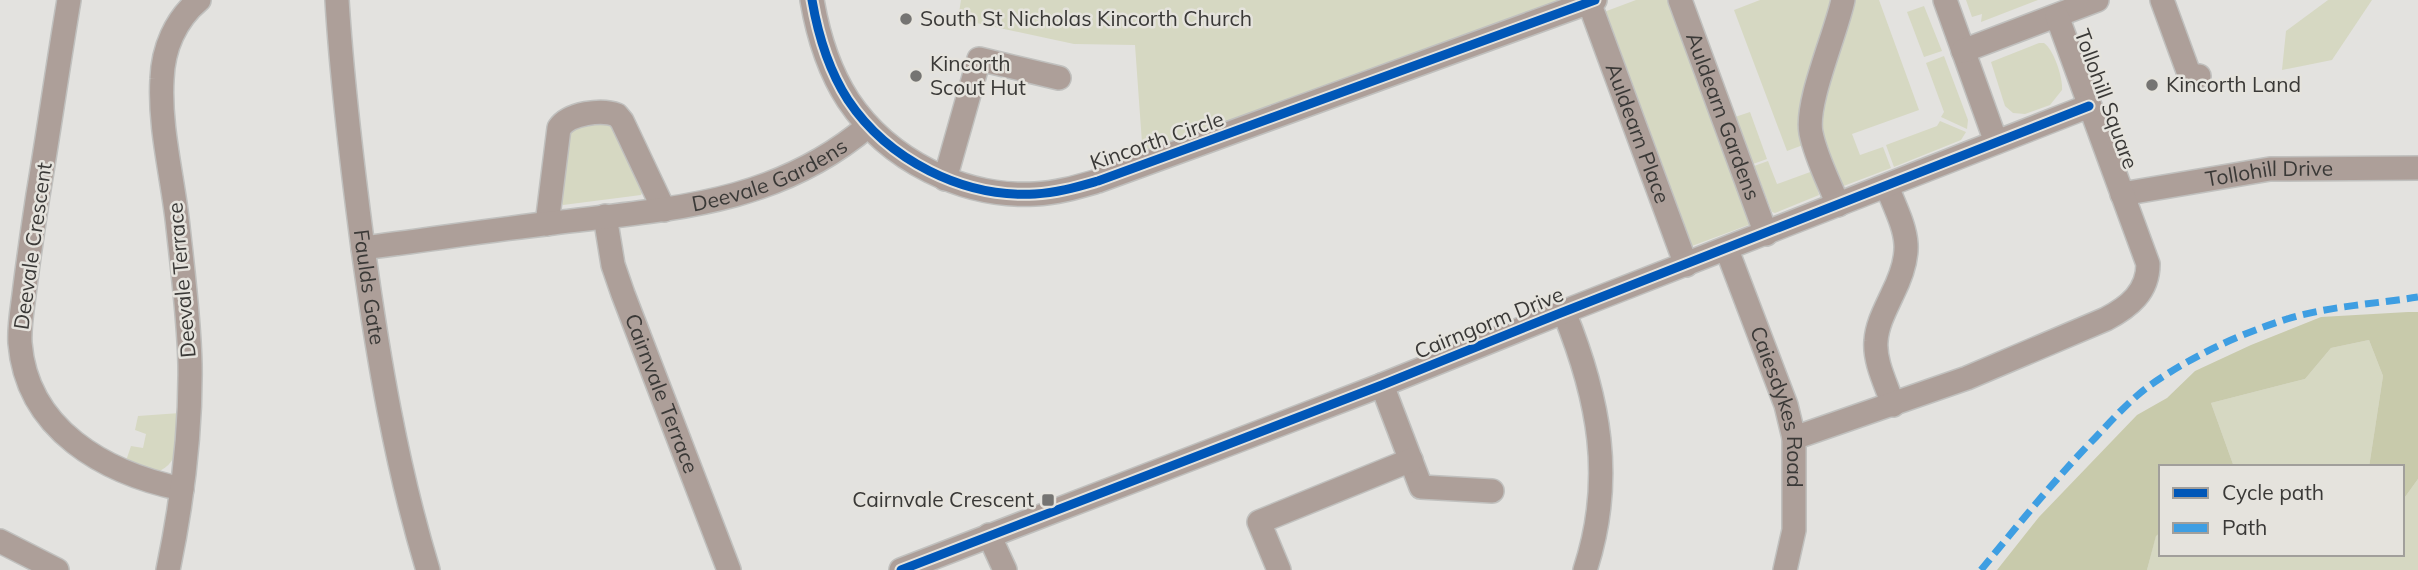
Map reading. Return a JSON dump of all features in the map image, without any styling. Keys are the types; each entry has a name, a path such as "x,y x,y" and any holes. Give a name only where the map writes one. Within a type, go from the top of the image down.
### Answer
{"street":[{"name":"Deevale Crescent","path":"69,0 30,246 20,329 25,372 37,400 54,424 77,447 134,476 182,489"},
{"name":"Deevale Terrace","path":"167,570 182,489 190,364 174,187 164,128 162,80 170,37 199,0"},
{"name":"Faulds Gate","path":"337,0 348,145 372,320 407,497 428,570"},
{"name":"Kincorth Circle","path":"812,0 818,35 833,72 868,126 909,159 945,179 989,191 1034,194 1066,190 1098,181 1592,1"},
{"name":"Auldearn Gardens","path":"1680,0 1766,234"},
{"path":"1838,205 1813,142 1810,126 1812,107 1843,0"},
{"path":"1945,0 1996,142"},
{"path":"1963,51 2097,0"},
{"path":"2162,0 2188,71 2199,76"},
{"name":"Auldearn Place","path":"1592,1 1686,265"},
{"name":"Tollohill Square","path":"1794,438 1967,378 2125,309 2148,279 2148,264 2057,16"},
{"path":"945,179 979,59 1059,78"},
{"name":"Cairngorm Drive","path":"901,570 1382,385 2089,106"},
{"name":"Deevale Gardens","path":"547,223 559,128 570,118 604,113 617,115 622,121 664,210"},
{"name":"Deevale Gardens","path":"363,248 702,204 769,185 798,173 845,145 868,126"},
{"name":"Tollohill Drive","path":"2122,194 2270,169 2418,168"},
{"path":"1887,187 1906,233 1908,246 1907,257 1875,340 1876,352 1893,405"},
{"name":"Cairnvale Terrace","path":"605,216 613,265 729,570"},
{"name":"Caiesdykes Road","path":"1727,250 1786,404 1794,438 1794,530 1785,570"},
{"path":"1564,312 1587,374 1599,430 1601,485 1593,540 1585,570"},
{"path":"1382,385 1421,487 1492,491"},
{"path":"1279,570 1259,522 1411,460"},
{"path":"989,535 1005,570"},
{"path":"0,541 57,570"}],"green space":[{"path":"961,0 1567,0 1143,157 1135,45 1074,44 958,19"},
{"path":"1636,0 1672,0 1751,224 1692,246 1688,244 1604,12"},
{"path":"1760,0 1833,0 1803,145 1787,151 1734,10"},
{"path":"1849,0 1879,0 1919,110 1852,134 1860,155 1883,147 1891,168 1841,187 1817,128"},
{"path":"1966,0 2038,0 1981,22 1982,14 1972,17"},
{"path":"2328,0 2372,0 2332,60 2282,70 2286,31"},
{"path":"1924,6 1942,51 1924,57 1907,12"},
{"path":"2039,43 2048,47 2054,58 2062,90 2050,105 2025,114 2013,113 2005,106 1991,62"},
{"path":"1944,56 1968,120 1967,129 1941,117 1944,112 1926,63"},
{"path":"1750,112 1767,159 1753,164 1735,117"},
{"path":"1940,121 1966,132 1961,140 1894,167 1886,145 1937,126"},
{"path":"613,123 643,190 641,195 563,205 559,199 567,133 578,126"},
{"path":"1768,161 1777,184 1813,171 1819,195 1772,212 1754,166"},
{"path":"2418,312 2418,479 2405,497 2404,465 2369,465 2383,376 2369,340 2331,348 2305,379 2211,403 2233,465 2159,465 2159,534 2147,570 1997,570 2039,517 2137,415 2167,398 2195,371 2321,317"},
{"path":"2369,340 2383,376 2369,465 2233,465 2211,403 2305,379 2331,348"},
{"path":"180,413 175,455 165,468 157,472 126,461 131,446 143,448 146,434 135,430 138,416"},
{"path":"2418,479 2418,570 2147,570 2156,535 2159,533 2159,556 2404,556 2405,497"}],"marked path":[{"path":"1981,570 2081,453 2135,397 2165,375 2215,347 2287,319 2336,308 2418,297"}],"cycle path":[{"path":"812,0 821,39 835,76 848,100 884,141 930,171 955,182 1008,194 1059,191 1098,181 1595,0"},
{"path":"901,570 1382,385 2089,106"}],"place":[{"name":"South St Nicholas Kincorth Church","path":"906,19"},
{"name":"Kincorth Scout Hut","path":"916,76"},
{"name":"Kincorth Land","path":"2152,85"},
{"name":"Cairnvale Crescent","path":"1048,500"}]}
